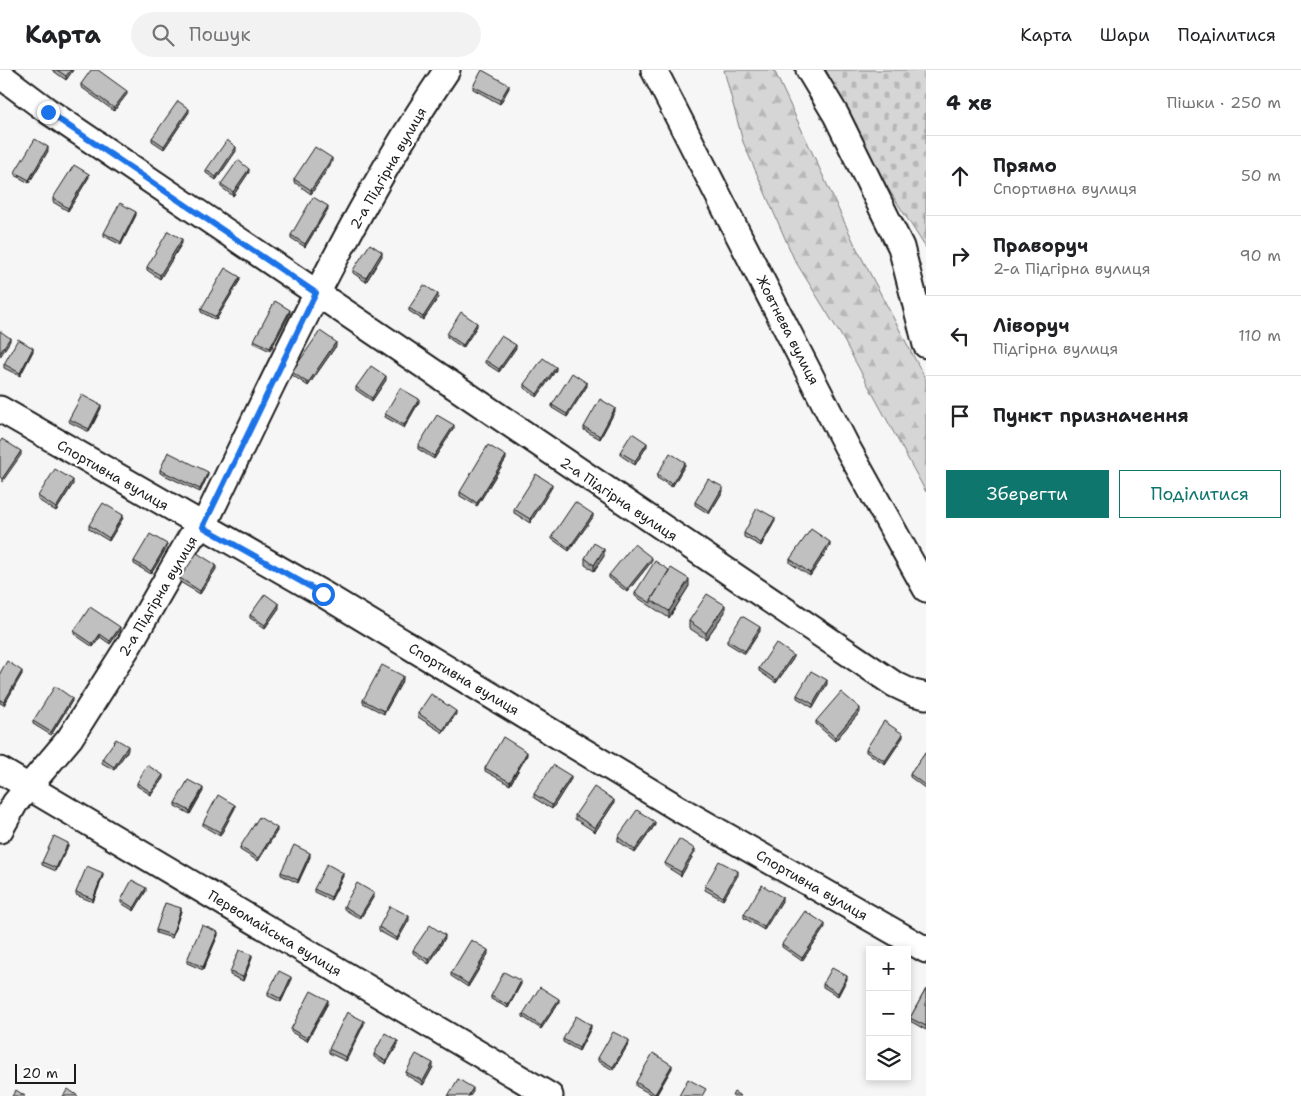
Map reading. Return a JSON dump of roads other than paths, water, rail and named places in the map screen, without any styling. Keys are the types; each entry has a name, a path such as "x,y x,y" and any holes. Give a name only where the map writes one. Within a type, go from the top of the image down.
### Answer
{"street":[{"name":"2-а Підгірна вулиця","path":"0,830 15,804 70,738 129,645 191,537 203,527 316,293 409,126 448,70"},
{"name":"Жовтнева вулиця","path":"654,70 848,448 926,589"},
{"path":"809,70 836,115 902,247 926,282"},
{"path":"0,75 48,112 316,293"},
{"path":"902,247 926,345"},
{"name":"2-а Підгірна вулиця","path":"316,293 894,684 913,693 926,696"},
{"name":"Спортивна вулиця","path":"0,409 203,527 323,594 681,810 926,950"},
{"name":"Первомайська вулиця","path":"0,770 550,1096"}]}
